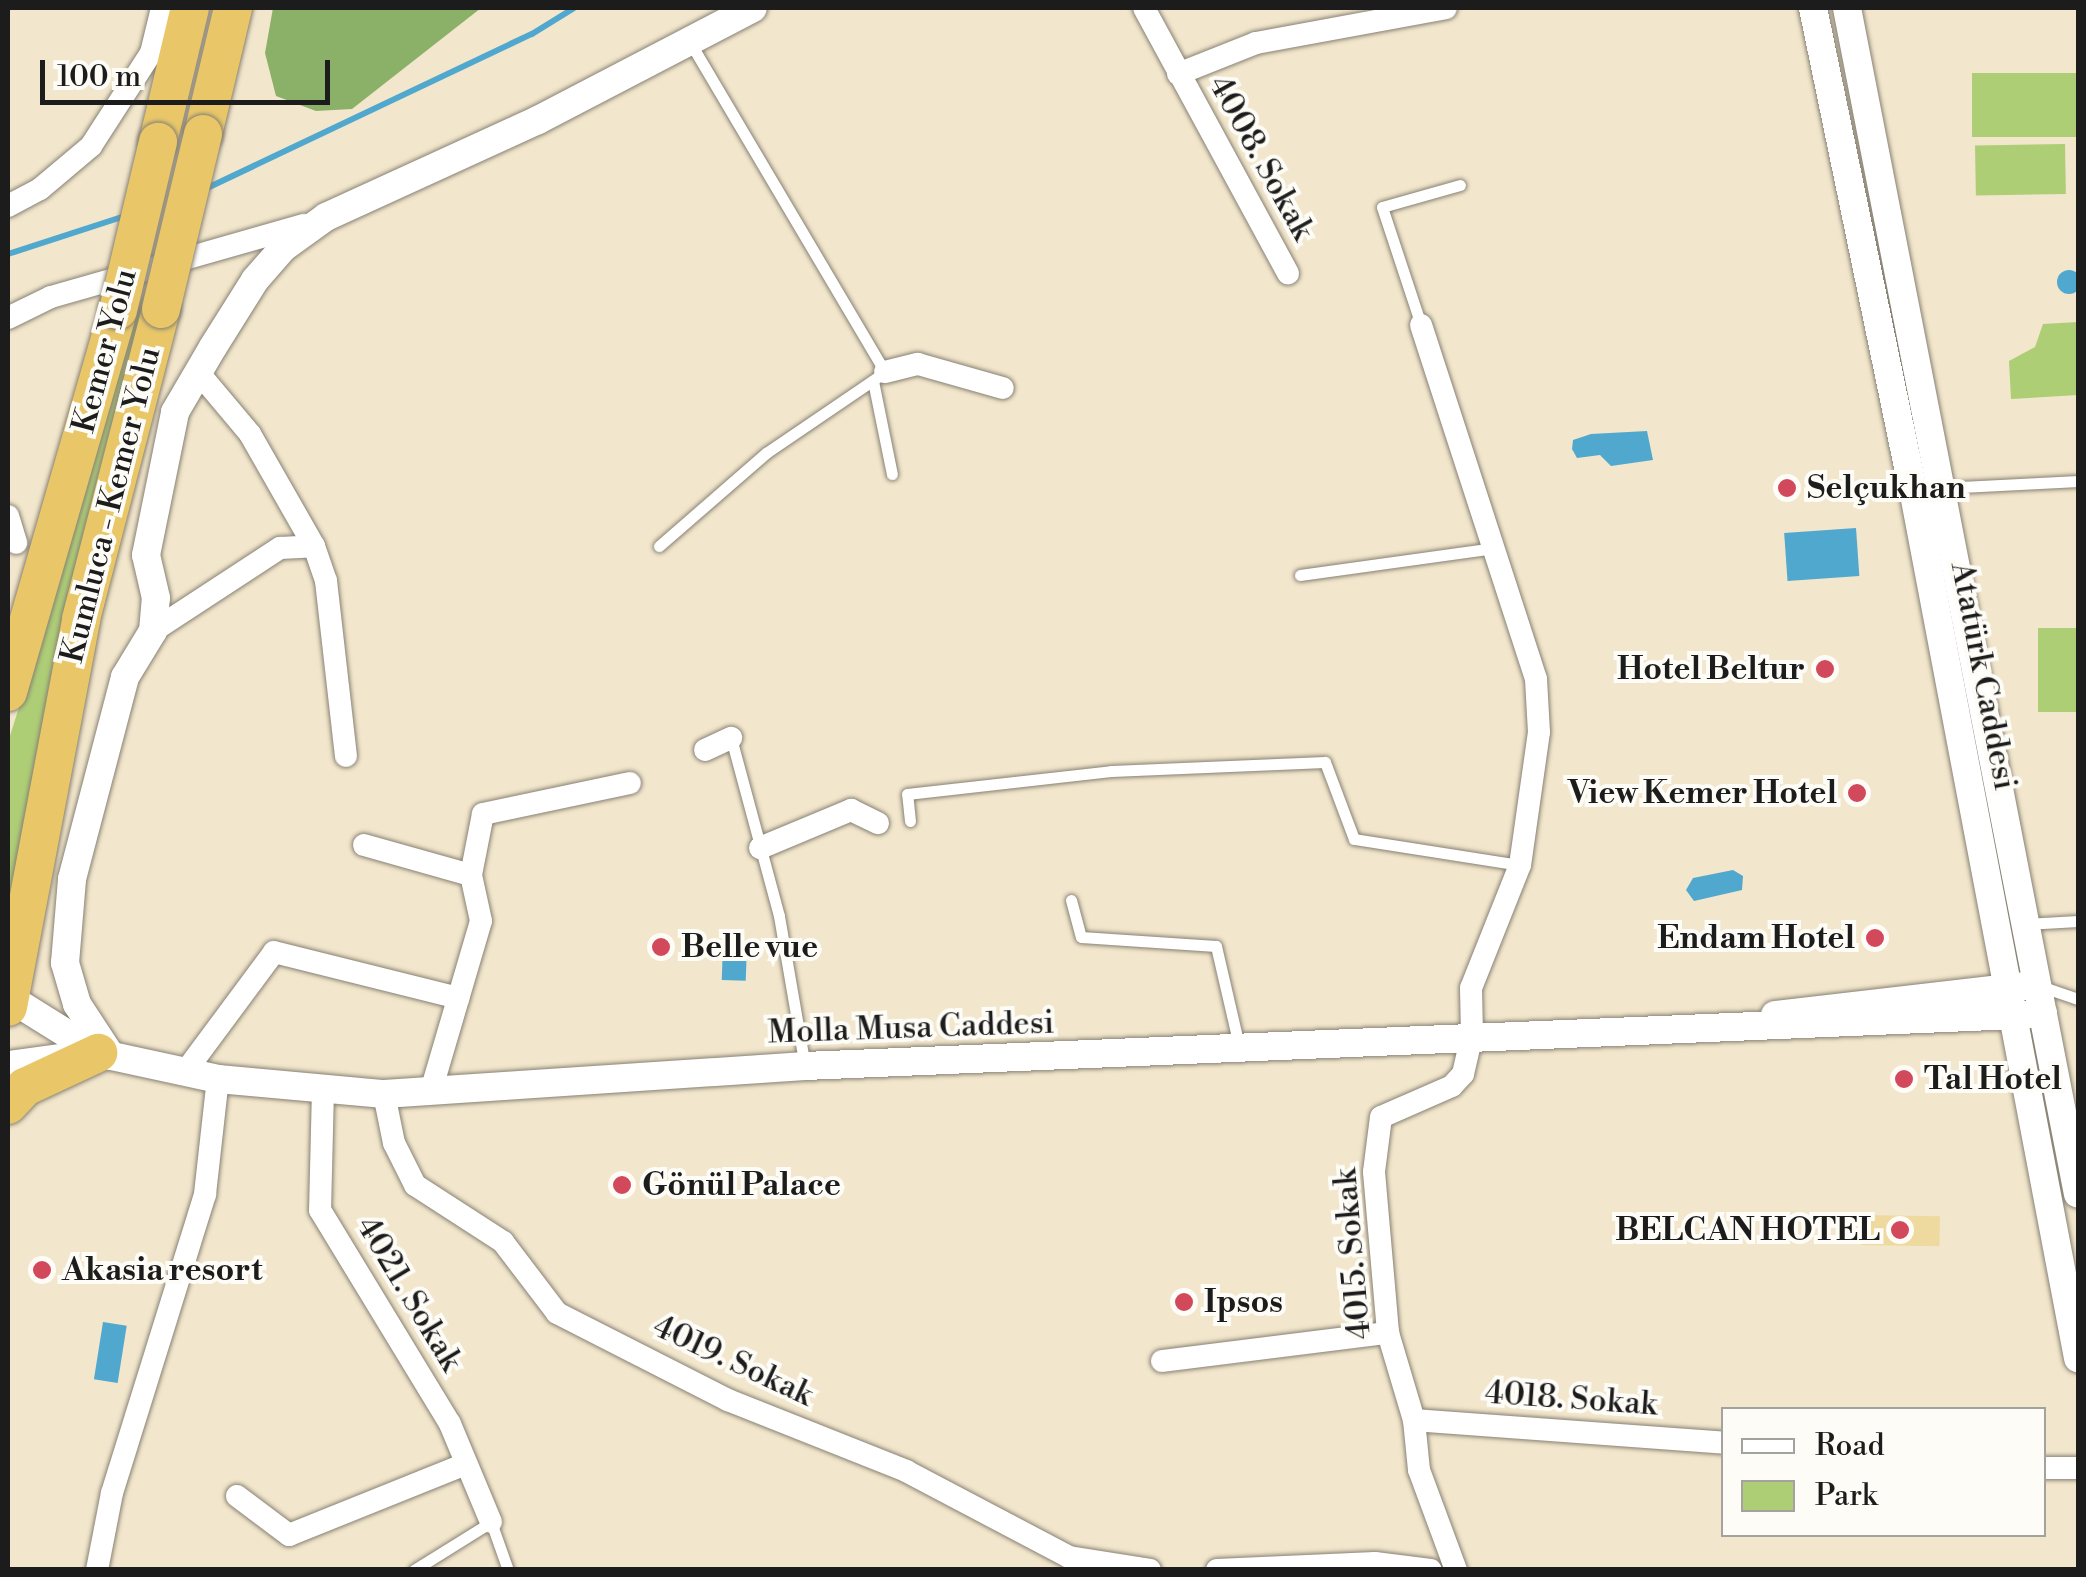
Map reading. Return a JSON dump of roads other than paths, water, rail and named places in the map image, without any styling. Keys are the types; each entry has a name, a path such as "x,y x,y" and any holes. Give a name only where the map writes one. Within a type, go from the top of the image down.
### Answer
{"highway":[{"name":"Kumluca - Kemer Yolu","path":"8,1000 81,620 233,8"},
{"name":"Kemer Yolu","path":"8,692 118,310 158,142 175,14"},
{"path":"8,1105 25,1087 104,1055"}],"street":[{"path":"8,318 51,297 326,217 538,120 753,8"},
{"name":"4008. Sokak","path":"1144,8 1288,273"},
{"name":"4008. Sokak","path":"1178,74 1256,43 1446,8"},
{"name":"Atatürk Caddesi","path":"1813,8 2078,1358"},
{"name":"Atatürk Caddesi","path":"1847,8 2026,924 2047,998 2078,1194"},
{"path":"8,206 40,190 92,146 175,14"},
{"path":"153,631 156,598 146,555 175,412 255,280 282,248 326,217"},
{"path":"1420,325 1498,548 1536,680 1539,732 1520,865 1472,988 1472,1035"},
{"path":"879,377 918,364 1002,388"},
{"path":"198,372 250,434 314,546 326,581 346,756"},
{"path":"8,516 16,543"},
{"path":"104,1055 77,1004 65,964 72,879 124,677 153,631 280,548 314,546"},
{"path":"705,750 731,738"},
{"path":"431,1091 480,921 472,875 483,814 630,783"},
{"path":"760,848 851,810 878,823"},
{"path":"364,845 472,875"},
{"path":"185,1072 274,952 458,998"},
{"path":"1731,1026 1794,1011 2006,988 2047,998"},
{"path":"1731,1026 2011,1018 2047,998"},
{"path":"8,1000 104,1055"},
{"name":"Molla Musa Caddesi","path":"104,1055 218,1079 384,1094 806,1066 1731,1026"},
{"name":"4015. Sokak","path":"1456,1570 1419,1470 1414,1420 1388,1333 1374,1172 1381,1117 1452,1086 1463,1074 1472,1035"},
{"path":"8,1065 104,1055"},
{"path":"97,1570 112,1493 205,1194 218,1079"},
{"name":"4021. Sokak","path":"323,1088 320,1210 450,1424 491,1522"},
{"name":"4019. Sokak","path":"384,1094 394,1143 415,1184 503,1242 557,1313 728,1400 906,1471 1070,1558 1150,1570"},
{"path":"1162,1361 1388,1333"},
{"name":"4018. Sokak","path":"1414,1420 1721,1444"},
{"path":"237,1496 289,1535 466,1464"},
{"path":"2046,1468 2078,1468"},
{"path":"1217,1570 1376,1563 1430,1570"}],"lane":[{"path":"688,41 879,377 892,474"},
{"path":"1420,325 1382,208 1460,185"},
{"path":"659,546 766,453 879,377"},
{"path":"1942,488 2078,481"},
{"path":"1300,575 1498,548"},
{"path":"731,738 760,848 806,1066"},
{"path":"910,821 907,794 1111,771 1325,762 1354,839 1520,865"},
{"path":"1071,900 1081,937 1216,946 1239,1047"},
{"path":"2026,924 2078,921"},
{"path":"2047,998 2078,999"},
{"path":"414,1570 491,1522 508,1570"}],"water":[{"path":"2069,270 2081,282 2069,294 2057,282"},
{"path":"1647,431 1653,460 1611,466 1600,455 1577,458 1572,449 1573,440 1591,434"},
{"path":"1856,528 1859,576 1788,581 1784,533"},
{"path":"1733,870 1743,876 1742,890 1694,901 1686,890 1693,878"},
{"path":"723,944 747,945 746,981 722,980"},
{"path":"103,1322 127,1326 118,1383 94,1379"}],"waterway":[{"path":"203,190 532,34 574,8"},
{"path":"8,254 125,216"}],"place":[{"name":"Selçukhan","path":"1787,488"},
{"name":"Hotel Beltur","path":"1825,669"},
{"name":"View Kemer Hotel","path":"1857,793"},
{"name":"Endam Hotel","path":"1875,938"},
{"name":"Belle vue","path":"661,947"},
{"name":"Tal Hotel","path":"1904,1079"},
{"name":"Gönül Palace","path":"622,1185"},
{"name":"BELCAN HOTEL","path":"1900,1230"},
{"name":"Akasia resort","path":"42,1270"},
{"name":"Ipsos","path":"1184,1302"}]}
